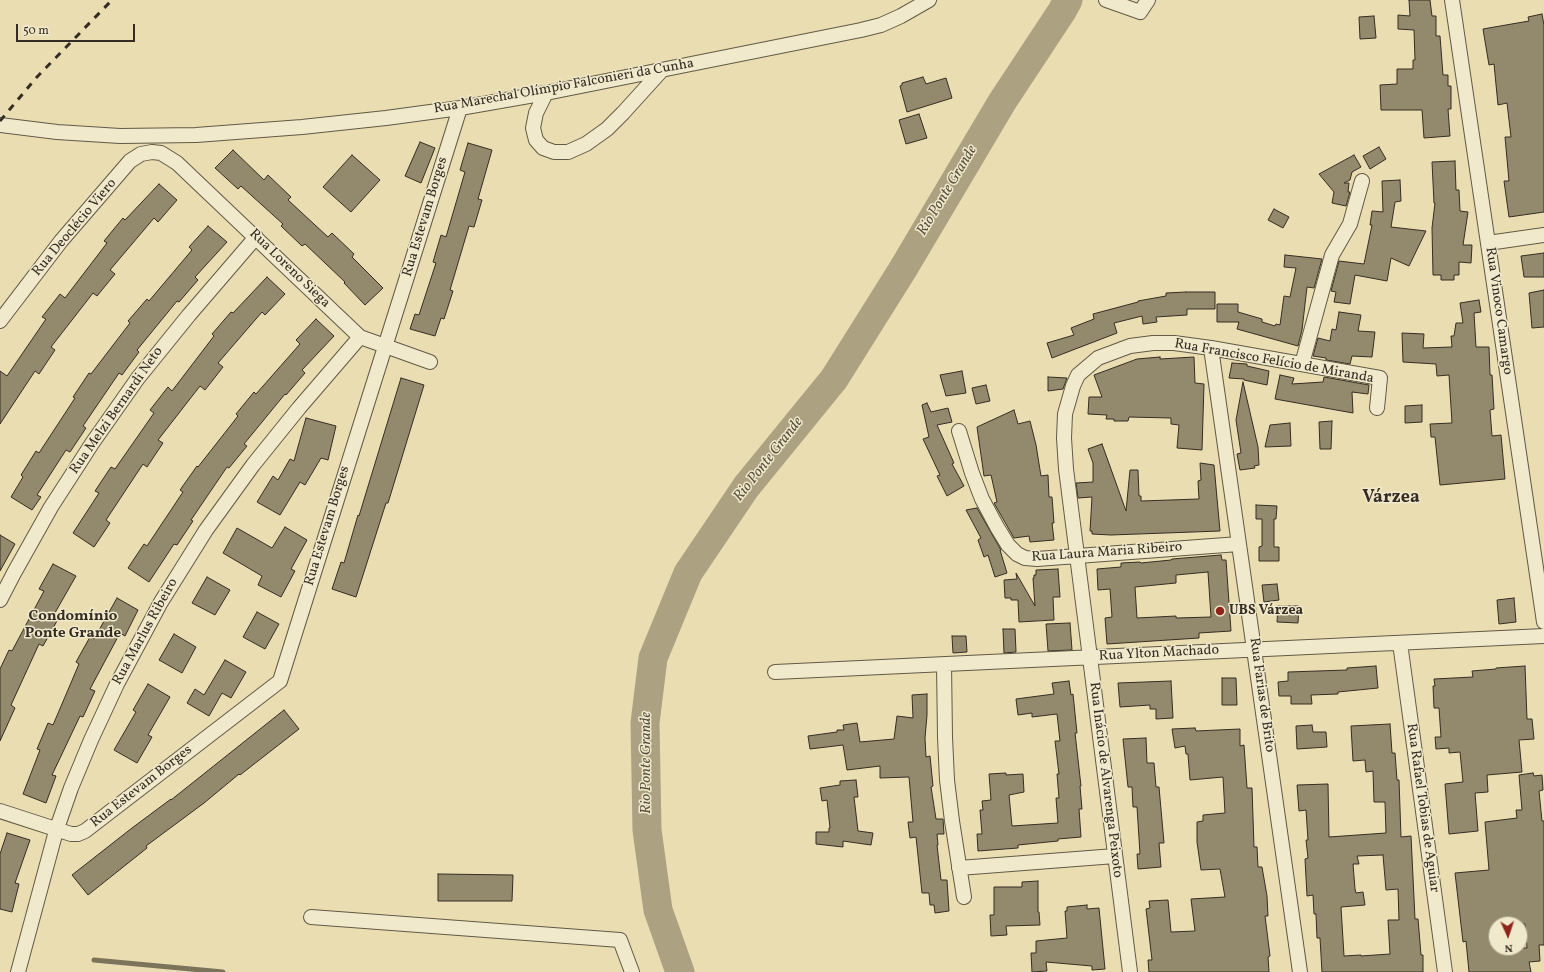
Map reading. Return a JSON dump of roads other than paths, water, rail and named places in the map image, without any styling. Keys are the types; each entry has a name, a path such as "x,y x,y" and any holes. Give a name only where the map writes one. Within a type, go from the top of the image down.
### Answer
{"street":[{"name":"Rua Marechal Olímpio Falconieri da Cunha","path":"0,125 57,132 120,136 196,135 302,127 460,108 546,93 861,30 881,25 929,0"},
{"path":"1106,0 1140,12 1148,0"},
{"name":"Rua Vinoco Camargo","path":"1452,0 1544,622"},
{"path":"546,93 536,113 533,128 536,140 543,148 554,152 568,152 586,144 607,129 662,70"},
{"name":"Rua Estevam Borges","path":"0,812 56,831 78,834 85,831 280,681 460,108"},
{"name":"Rua Deoclécio Viero","path":"0,321 61,241 130,161 141,154 152,152 161,153"},
{"name":"Rua Loreno Siega","path":"161,153 177,163 360,337 430,362"},
{"path":"1302,364 1332,255 1350,224 1362,181"},
{"path":"1488,243 1544,235"},
{"name":"Rua Melzi Bernardi Neto","path":"0,600 52,507 106,423 138,378 189,315 256,238"},
{"name":"Rua Marlus Ribeiro","path":"18,972 56,831 71,788 117,684 161,602 206,530 252,465 360,337"},
{"name":"Rua Francisco Felício de Miranda","path":"1078,375 1098,358 1130,346 1153,343 1174,343 1211,348 1380,378 1377,408"},
{"name":"Rua Farias de Brito","path":"1211,348 1300,972"},
{"name":"Rua Inácio de Alvarenga Peixoto","path":"1078,375 1073,386 1065,414 1064,438 1066,469 1130,972"},
{"name":"Rua Laura Maria Ribeiro","path":"959,431 982,499 1008,544 1017,554 1025,558 1239,544"},
{"name":"Rua Ylton Machado","path":"775,672 1544,636"},
{"name":"Rua Rafael Tobias de Aguiar","path":"1400,643 1445,972"},
{"path":"944,664 947,780 964,897"},
{"path":"959,868 1115,856"},
{"path":"311,917 620,940 632,972"}],"waterway":[{"name":"Rio Ponte Grande","path":"680,972 658,910 647,830 645,723 653,658 688,573 746,487 834,379 903,269 1002,102 1068,0"},
{"path":"94,960 223,972"}],"railway":[{"path":"0,121 36,78 112,0"}],"place":[{"name":"UBS Várzea","path":"1220,611"}],"district":[{"name":"Várzea","path":"1391,499"},
{"name":"Condomínio Ponte Grande","path":"73,626"}]}
